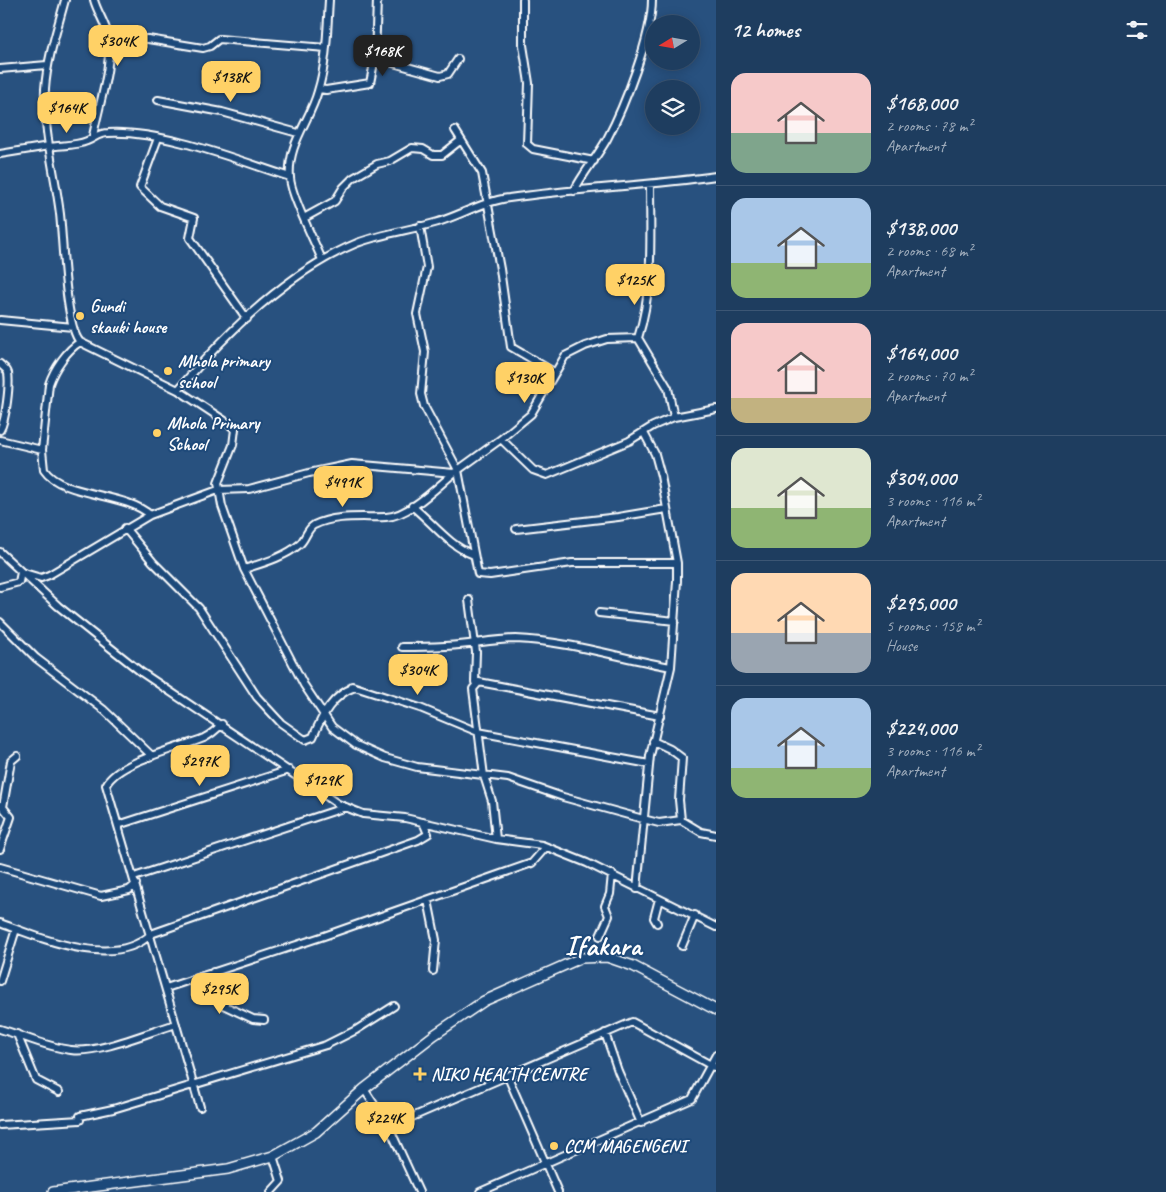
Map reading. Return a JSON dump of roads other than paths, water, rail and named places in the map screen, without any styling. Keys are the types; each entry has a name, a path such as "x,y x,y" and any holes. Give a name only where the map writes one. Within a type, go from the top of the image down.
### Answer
{"main road":[{"path":"53,1192 228,1169 273,1156 316,1132 364,1088 434,1035 484,1001 581,958 607,957 633,966 716,1010"}],"street":[{"path":"65,0 48,65 45,96 49,146 60,214 73,327 80,342 178,390 235,429 233,446 219,478 218,490 244,569 304,685 332,727 356,745 385,758 418,767 508,778 563,797 659,823 682,820 701,832 716,835"},
{"path":"93,136 106,76 108,39 94,0"},
{"path":"322,260 290,178 292,156 298,133 319,89 326,48 329,0"},
{"path":"319,89 326,90 370,83 375,58 377,0"},
{"path":"523,0 522,45 529,83 527,144 533,149 594,161"},
{"path":"574,191 607,139 624,100 649,28 652,0"},
{"path":"108,39 148,39 203,48 210,46 219,39 326,48"},
{"path":"375,58 440,76 448,74 458,60"},
{"path":"0,69 48,65"},
{"path":"158,100 222,112 298,133"},
{"path":"454,130 481,170 500,269 511,347 554,372"},
{"path":"0,154 86,142 93,136 123,133 184,143 290,178"},
{"path":"158,138 140,187 160,206 194,218 190,238 248,319"},
{"path":"304,218 335,201 353,178 377,164 390,161 412,148 423,149 433,155 442,155 461,140"},
{"path":"178,390 211,353 248,319 322,260 377,236 420,226 507,198 716,176"},
{"path":"650,184 651,260 645,311 638,338 668,388 674,417"},
{"path":"420,226 427,267 417,310 425,359 421,397 456,471 477,571 484,575 572,563 677,564"},
{"path":"0,320 73,327"},
{"path":"244,569 273,559 295,548 315,525 340,519 388,517 412,506 531,414 565,356 585,346 607,339 638,338"},
{"path":"80,342 73,347 53,374 45,410 42,450 45,472 54,479 97,496 134,504 150,516"},
{"path":"0,364 6,369 8,377 4,422 0,430"},
{"path":"501,439 533,470 548,475 629,441 653,426 674,417 716,409"},
{"path":"637,889 643,819 653,741 671,667 677,564 655,454 644,433"},
{"path":"0,440 42,450"},
{"path":"21,572 41,578 49,575 99,547 125,528 150,516 218,490 249,489 352,464 456,471"},
{"path":"412,506 440,530 453,545 474,555"},
{"path":"516,529 618,517 666,509"},
{"path":"125,528 153,562 199,608 245,680 281,723 305,740 314,737 324,715 343,691 352,686 420,708 478,732 650,764"},
{"path":"0,552 65,611 141,672 346,807 363,814 423,822 496,839 546,847 612,874 637,889 716,926"},
{"path":"0,587 19,582 21,572"},
{"path":"469,600 475,643 475,682 660,716"},
{"path":"600,613 675,621"},
{"path":"0,622 41,661 118,722 152,756"},
{"path":"402,647 475,643 495,639 549,642 671,667"},
{"path":"479,682 473,689 484,776 492,801 496,839"},
{"path":"200,1108 106,784 116,774 152,756 206,738 222,724"},
{"path":"653,741 670,749 682,758 679,800 682,820"},
{"path":"0,849 11,817 1,806 10,761 17,756"},
{"path":"118,825 289,770"},
{"path":"134,877 346,807"},
{"path":"0,923 64,945 90,950 111,950 141,943 151,934 418,840 428,834 423,822"},
{"path":"166,988 532,863 546,847"},
{"path":"0,867 101,896 129,890 136,884"},
{"path":"600,936 609,916 605,906 610,894 612,874"},
{"path":"657,923 654,918 659,899"},
{"path":"428,900 436,940 433,971"},
{"path":"682,946 696,915"},
{"path":"0,981 16,929"},
{"path":"213,972 221,1004 253,1019 264,1020"},
{"path":"0,1125 53,1123 80,1118 194,1085 326,1045 356,1030 394,1006"},
{"path":"389,1127 633,1022 714,1067"},
{"path":"0,1029 72,1050 96,1048 176,1024"},
{"path":"605,1033 618,1071 641,1123"},
{"path":"17,1034 36,1080 60,1092"},
{"path":"480,1192 692,1099 714,1067 716,1055"},
{"path":"508,1077 558,1192"},
{"path":"364,1088 389,1127 419,1192"},
{"path":"271,1192 281,1180 273,1156"}],"place":[{"name":"Gundi skauki house","path":"80,316"},
{"name":"Mhola primary school","path":"168,371"},
{"name":"Mhola Primary School","path":"157,433"},
{"name":"NIKO HEALTH CENTRE","path":"420,1074"},
{"name":"CCM MAGENGENI","path":"554,1146"}],"district":[{"name":"Ifakara","path":"603,945"}]}
